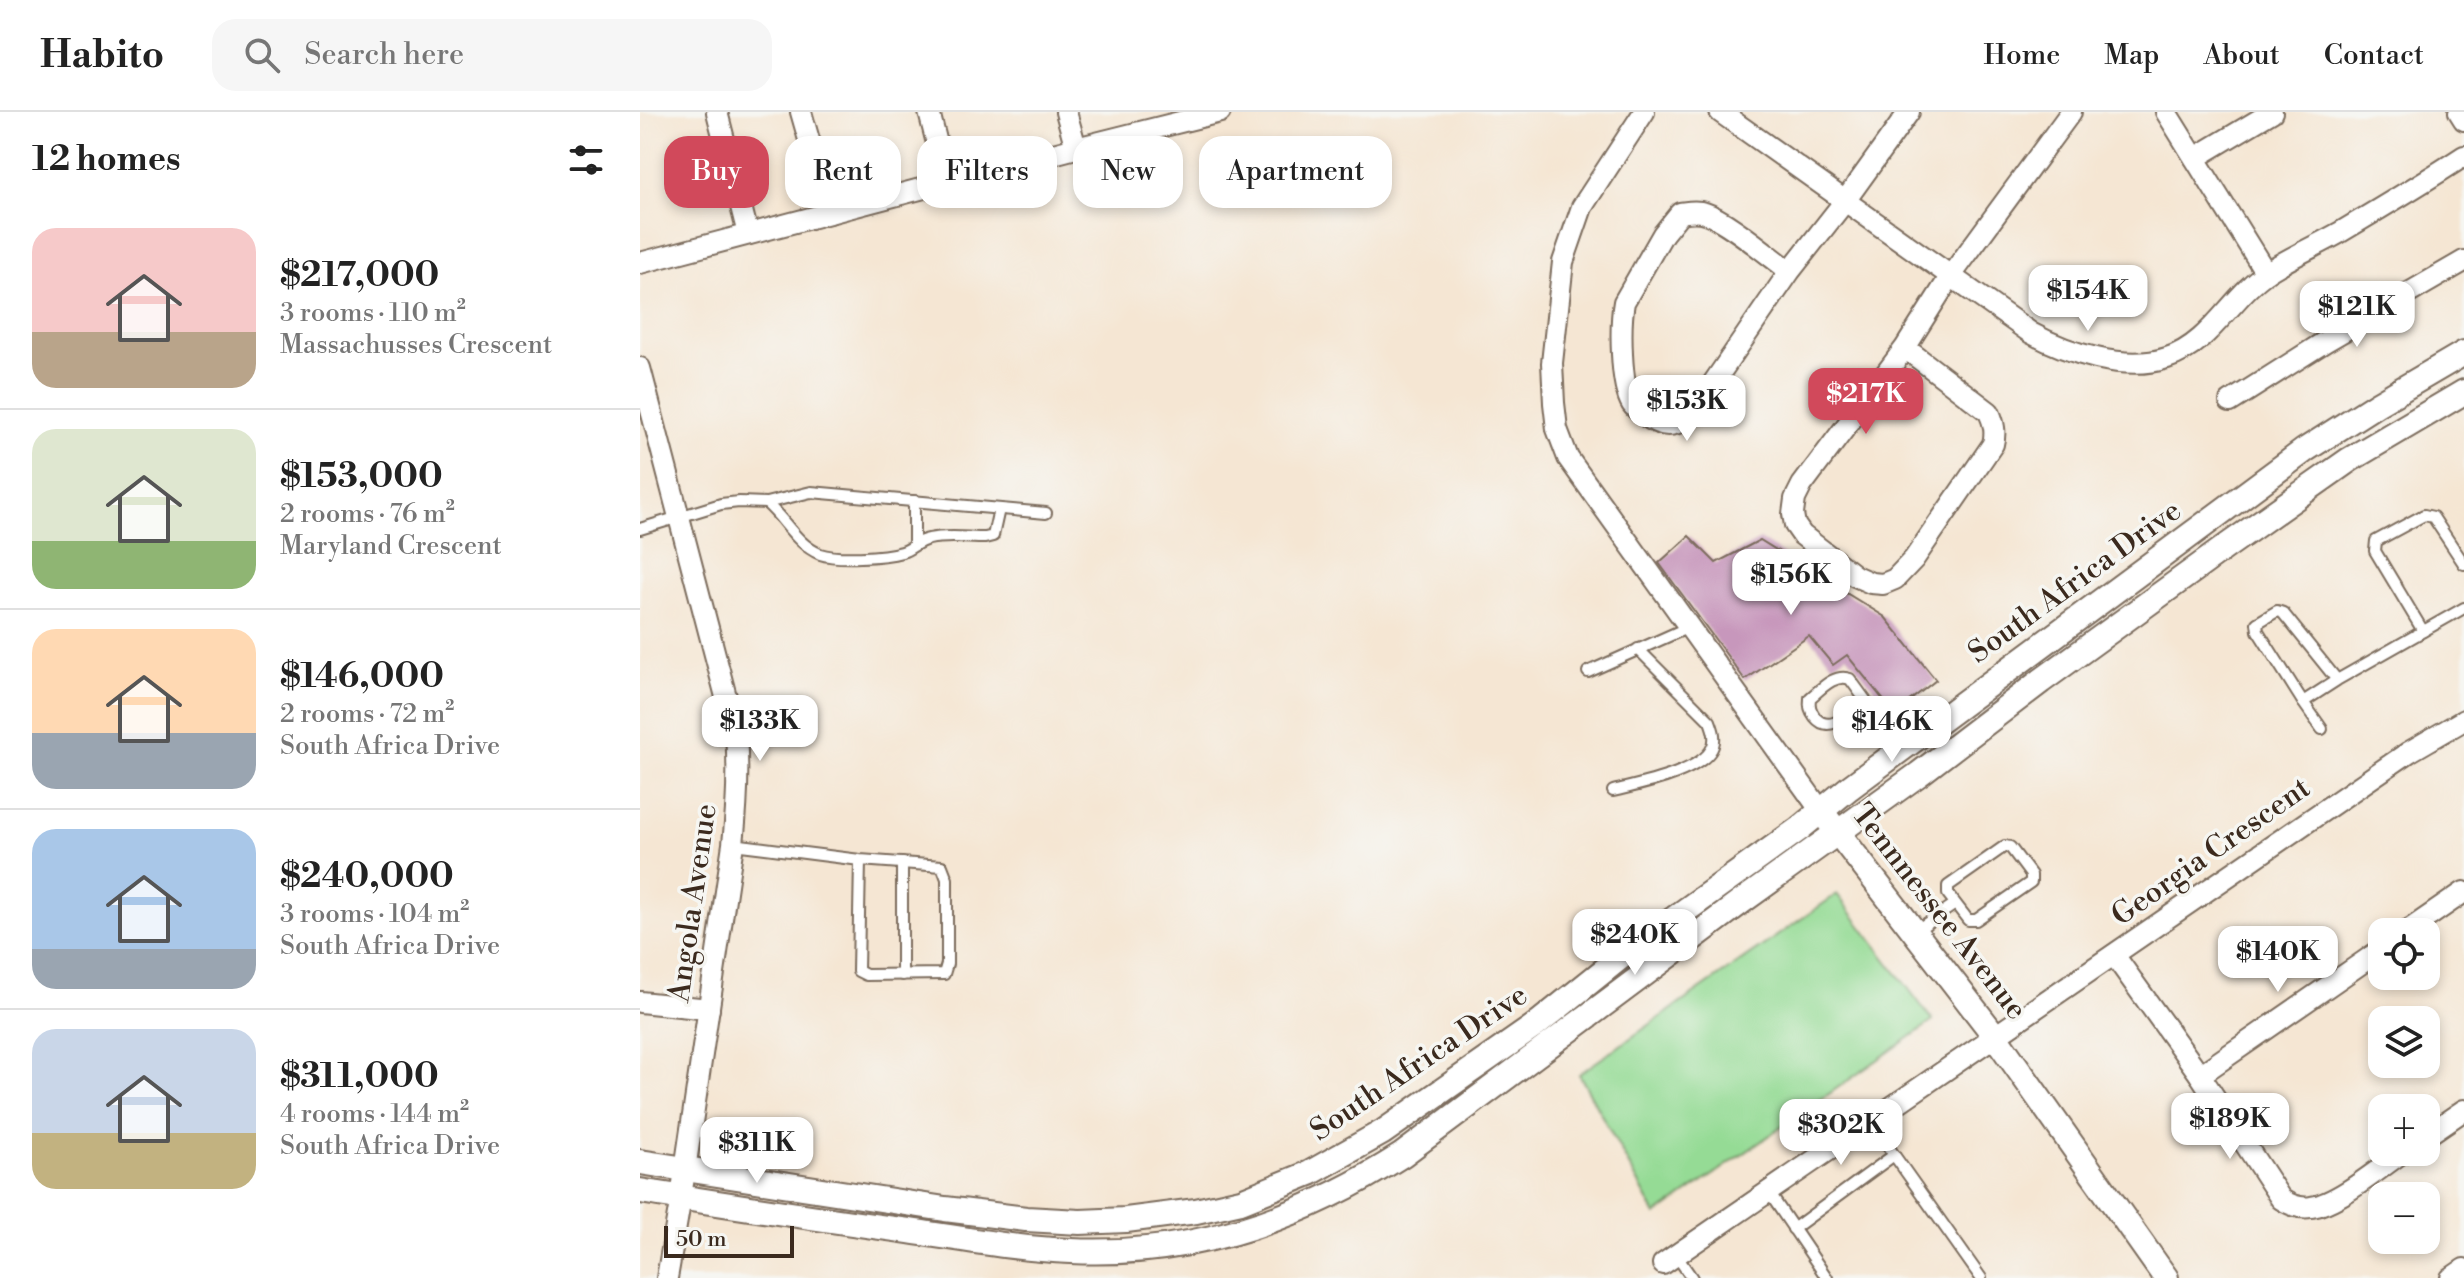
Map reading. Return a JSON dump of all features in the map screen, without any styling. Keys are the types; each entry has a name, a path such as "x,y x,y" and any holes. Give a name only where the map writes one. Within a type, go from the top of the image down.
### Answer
{"street":[{"path":"717,112 748,234"},
{"path":"801,112 830,213"},
{"path":"929,112 935,136"},
{"path":"1066,112 1073,137"},
{"path":"1120,136 1197,115 1220,112"},
{"name":"Tennnessee Avenue","path":"1644,112 1582,207 1563,262 1552,363 1557,429 1568,458 1837,833 1995,1036 2166,1278"},
{"path":"1720,112 2031,333 2053,345 2099,359 2164,359 2183,351 2200,339 2266,273 2408,193 2464,156"},
{"path":"1790,271 1719,220 1705,213 1680,213 1663,234 1624,302 1621,355 1632,404 1651,420 1667,426 1682,422 1692,414 1790,271 1909,112"},
{"path":"1905,348 1989,412 1995,435 1993,444 1914,559 1895,579 1883,584 1871,583 1855,576 1802,535 1795,525 1795,499 1802,485 1905,348 1950,277 2071,112"},
{"path":"2166,112 2266,273"},
{"path":"2195,158 2272,112"},
{"path":"2459,112 2464,120"},
{"path":"640,263 917,191"},
{"path":"2230,402 2326,341 2464,261"},
{"name":"South Africa Drive","path":"640,1162 945,1209 1080,1222 1160,1217 1241,1201 1310,1173 1383,1132 1536,1025 1622,956 2305,450 2464,353"},
{"name":"Angola Avenue","path":"640,368 736,735 739,794 667,1278"},
{"name":"South Africa Drive","path":"640,1191 1034,1249 1072,1251 1144,1249 1195,1242 1274,1221 1345,1189 1402,1155 2227,546 2349,460 2464,392"},
{"name":"Georgia Crescent","path":"1669,1259 2409,752 2464,720"},
{"path":"2426,918 2464,892"},
{"path":"2114,955 2200,1075 2281,1199 2289,1204 2313,1207 2333,1200 2383,1166"},
{"path":"2200,1075 2368,959"},
{"path":"640,1002 709,1009"},
{"path":"2440,1126 2464,1110"},
{"path":"2451,1278 2464,1269"}],"lane":[{"path":"640,529 721,504 766,503 811,492 1046,513"},
{"path":"914,501 914,543"},
{"path":"766,503 803,543 822,555 850,557 906,551 914,543 930,538 993,536 999,509"},
{"path":"2423,631 2375,551 2376,541 2424,515 2433,517 2464,564"},
{"path":"2303,702 2464,608"},
{"path":"2322,729 2258,631 2257,623 2277,611 2283,613 2337,680"},
{"path":"1588,672 1689,627"},
{"path":"1613,791 1670,777 1706,756 1713,748 1715,734 1710,721 1638,649"},
{"path":"1866,701 1828,725 1821,724 1811,712 1809,704 1810,698 1836,678 1850,679 1901,749"},
{"path":"733,844 860,860 942,866 947,879 945,971 939,975 860,973 857,968 860,860"},
{"path":"2005,846 2010,847 2031,876 2030,883 1973,921 1966,919 1955,904 1947,891 1950,884 2005,846"},
{"path":"902,863 902,975"},
{"path":"1914,932 1955,904"},
{"path":"1870,1121 1981,1278"},
{"path":"1793,1229 1894,1155"},
{"path":"1768,1191 1827,1278"},
{"path":"1669,1259 1692,1278"}],"green space":[{"path":"1837,894 1933,1021 1656,1215 1579,1074"}],"building":[{"path":"1689,536 1716,563 1760,540 1885,617 1936,680 1894,713 1847,655 1833,665 1809,636 1745,680 1659,563"}]}
